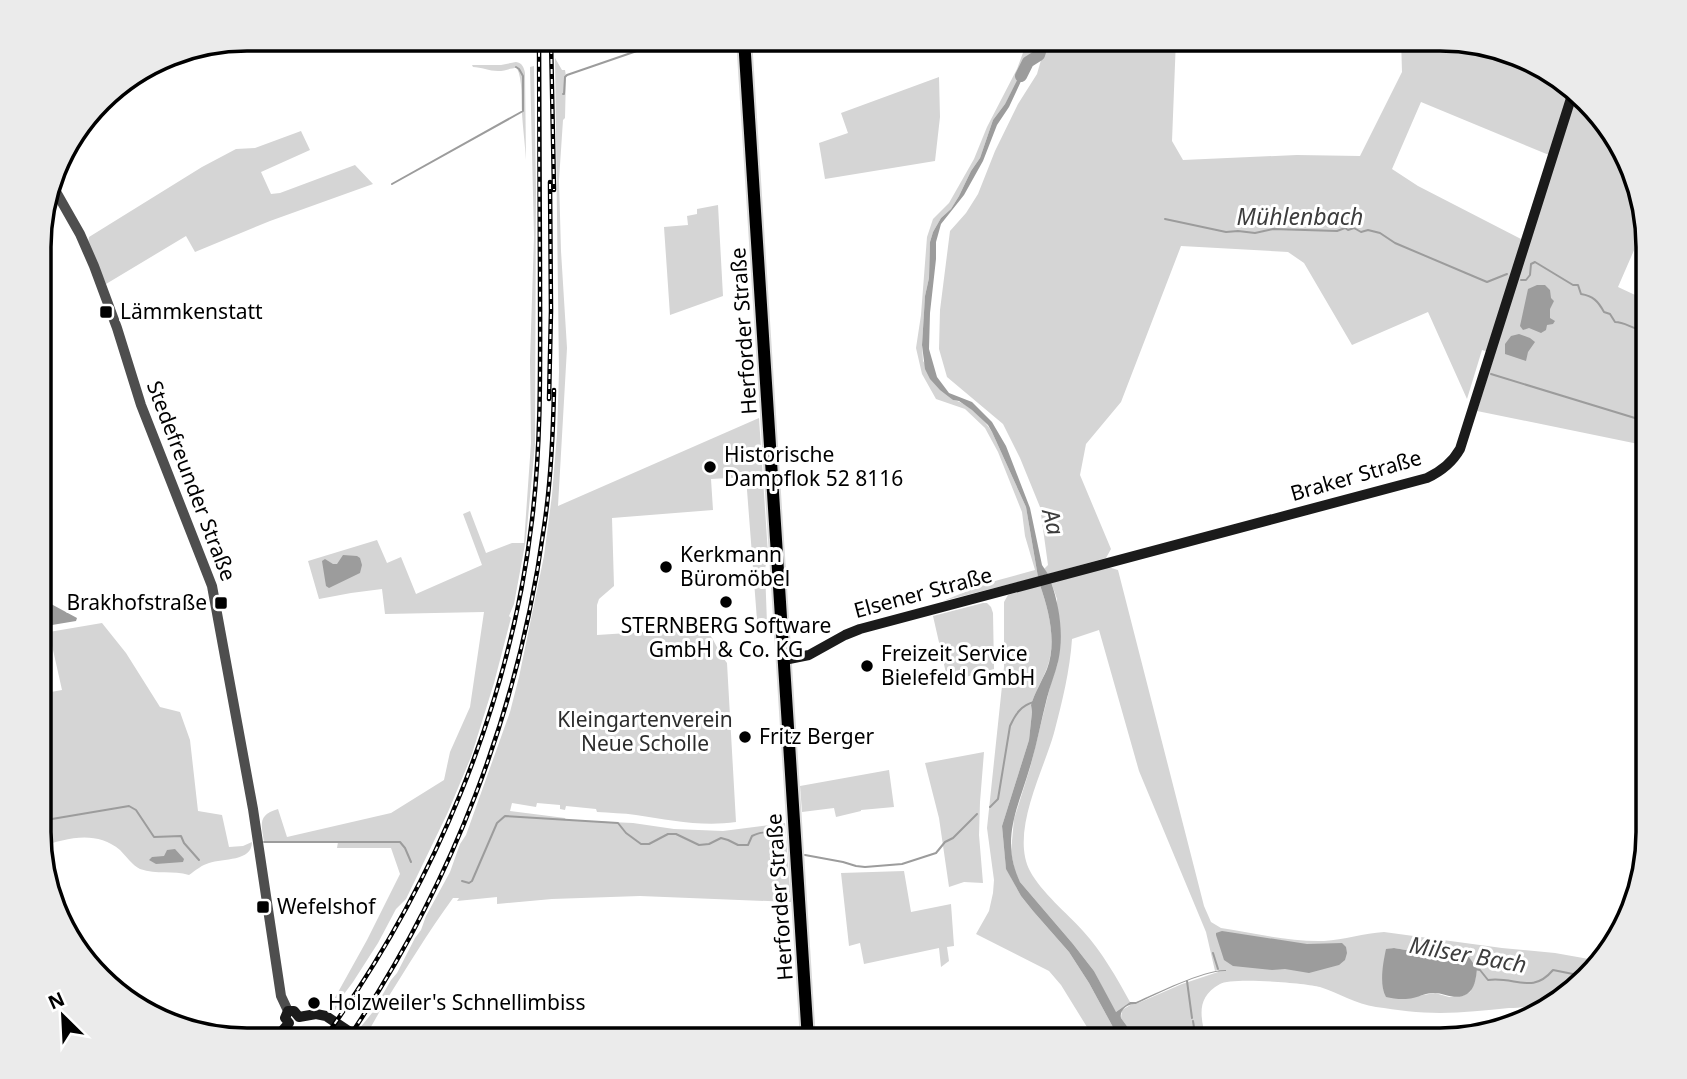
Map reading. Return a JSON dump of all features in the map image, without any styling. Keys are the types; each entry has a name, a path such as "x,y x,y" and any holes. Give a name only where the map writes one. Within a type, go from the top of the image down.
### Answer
{"main road":[{"name":"Herforder Straße","path":"745,51 807,1028"},
{"name":"Braker Straße","path":"1035,582 1427,478 1443,470 1460,449 1571,100"},
{"name":"Elsener Straße","path":"783,660 808,655 860,629 1035,582"},
{"path":"282,1028 288,1017 296,1023 299,1017 316,1014 326,1016 344,1028"}],"street":[{"name":"Stedefreunder Straße","path":"58,195 80,233 99,278 141,405 212,586 253,809 281,996 288,1017"}],"green space":[{"path":"1024,51 1033,51 1005,104 993,120 980,158 951,209 941,218 933,232 922,345 923,361 953,400 975,412 992,432 1026,507 1038,577 943,601 984,584 1035,570 1025,536 1022,512 998,452 985,428 965,409 936,399 922,374 916,348 927,237 933,219 949,203 974,159"},
{"path":"1044,51 1176,51 1172,141 1183,160 1297,155 1360,156 1402,72 1401,51 1454,51 1504,61 1527,71 1570,99 1588,117 1610,148 1626,183 1636,246 1618,287 1636,295 1636,444 1477,411 1495,354 1482,350 1467,399 1428,312 1352,345 1304,263 1288,252 1181,246 1121,402 1086,444 1080,475 1111,549 1106,558 1048,574 1044,569 1048,565 1040,507 1020,458 1003,424 947,377 939,349 940,310 950,231 978,194 1018,104 1037,74","holes":["1421,102 1549,155 1521,239 1418,186 1392,169"]},
{"name":"Kleingartenverein Neue Scholle","path":"555,58 562,70 565,70 566,76 559,180 567,348 558,506 759,418 768,554 765,569 767,624 757,620 746,477 711,479 713,510 612,518 614,586 599,599 597,635 705,628 708,632 727,663 736,822 686,822 566,806 565,810 560,809 560,805 537,803 536,807 512,803 510,811 566,820 633,823 674,829 723,831 785,823 791,902 640,896 497,904 497,897 457,901 459,898 453,898 370,1028 360,1028 397,973 450,872 510,712 544,556 557,434 559,372"},
{"path":"520,63 525,73 526,160 521,84 517,68 495,71 472,65"},
{"path":"534,66 535,444 526,539 514,604 494,683 471,757 448,812 406,899 396,909 378,943 334,1012 330,1010 332,1003 400,874 391,848 337,848 338,842 264,842 262,821 267,814 278,809 287,837 391,813 444,780 450,752 470,707 484,612 385,614 382,589 319,599 308,561 377,540 387,563 401,557 416,594 482,565 463,514 470,511 486,553 512,543 524,543 531,443 530,360 534,237 530,67"},
{"path":"939,77 940,117 935,161 825,179 819,143 848,133 841,113"},
{"path":"301,131 310,150 261,172 271,194 355,165 373,184 270,221 195,252 186,236 106,284 88,243 89,237 236,149 255,148"},
{"path":"718,205 723,296 670,315 664,227 688,225 687,216 697,214 697,209"},
{"path":"1108,567 1118,570 1204,906 1211,922 1221,928 1298,940 1332,940 1384,932 1590,959 1560,988 1528,1007 1457,1013 1416,1012 1369,1006 1312,985 1238,981 1220,984 1207,995 1202,1009 1204,1028 1128,1028 1121,1018 1122,1010 1218,972 1219,969 1215,971 1206,932 1139,771 1099,630 1072,639 1068,674 1057,722 1030,802 1024,839 1025,856 1035,879 1097,948 1130,1002 1114,1011 1094,971 1020,882 1015,872 1011,852 1014,819 1058,662 1057,599 1051,582","holes":["1389,949 1459,959 1466,957 1477,969 1470,992 1462,996 1449,997 1435,993 1400,999 1383,989 1385,956"]},
{"path":"1040,585 1052,637 1047,668 1031,705 1029,740 1002,826 1006,868 1021,896 1069,952 1113,1028 1088,1028 1049,971 976,934 989,911 993,893 994,880 987,828 1004,667 1004,602 1008,595"},
{"path":"983,603 991,607 993,613 994,669 948,682 933,616"},
{"path":"102,623 126,653 160,707 180,712 190,740 198,811 222,815 229,847 252,842 247,853 206,864 189,875 140,869 120,850 101,840 81,838 51,844 51,692 62,690 51,632"},
{"path":"984,752 979,835 983,883 964,882 949,887 939,818 925,763"},
{"path":"889,770 894,807 861,810 836,817 834,808 802,812 800,786"},
{"path":"904,871 911,912 951,904 954,946 947,947 949,961 941,967 939,948 864,964 860,943 849,946 841,873"}],"shaded area":[{"path":"1027,61 1030,62 1009,107 997,125 983,161 964,195 941,224 936,242 929,349 937,377 949,393 972,402 992,422 1006,446 1030,508 1042,565 1048,574 1038,577 1026,507 992,432 972,410 953,400 930,379 925,369 922,345 933,232 941,218 951,209 980,158 993,120 1005,104"},
{"path":"1545,285 1554,301 1550,318 1555,321 1547,325 1546,330 1541,333 1529,328 1523,330 1520,326 1528,289"},
{"path":"1519,334 1535,342 1526,361 1505,354 1505,344 1511,336"},
{"path":"343,555 360,558 360,573 329,588 326,586 322,561 325,559 337,564"},
{"path":"1051,582 1057,602 1061,642 1057,666 1013,824 1011,852 1020,882 1094,971 1116,1012 1130,1002 1136,1002 1194,977 1226,970 1194,978 1130,1005 1121,1012 1121,1018 1128,1028 1113,1028 1069,952 1021,896 1006,869 1002,826 1029,740 1031,705 1050,659 1051,627 1040,585"},
{"path":"51,604 77,618 76,621 51,625"},
{"path":"175,849 184,859 183,862 156,864 149,860 152,857 164,856 167,850"},
{"path":"1222,931 1307,944 1342,943 1347,953 1345,960 1339,965 1309,973 1233,966 1224,960 1216,935"},
{"path":"1386,949 1459,959 1469,957 1477,969 1476,980 1470,992 1459,997 1434,993 1407,999 1386,997 1382,980 1384,961"}],"waterway":[{"path":"563,94 567,75 637,51"},
{"name":"Aa","path":"1021,76 1028,62 1039,55 1040,51"},
{"path":"392,184 523,111 523,76 516,67"},
{"name":"Mühlenbach","path":"1165,219 1226,232 1255,233 1273,229 1368,230 1487,282 1507,274"},
{"name":"Mühlenbach","path":"1521,280 1526,280 1530,275 1531,264 1535,262 1573,285 1578,285 1581,294 1595,300 1615,322 1636,328"},
{"path":"1491,374 1636,418"},
{"path":"990,807 998,799 1010,726 1019,711 1034,702"},
{"path":"51,819 129,806 136,810 154,837 181,836 199,860"},
{"path":"805,855 865,867 902,864 936,853 977,814"},
{"path":"462,881 472,881 497,823 505,816 618,823 641,844 649,844 668,834 676,834 699,845 721,838 738,845 748,845 752,836 765,833 773,836 775,851 785,856"},
{"path":"264,842 400,842 411,862"},
{"name":"Milser Bach","path":"1213,953 1218,969"},
{"name":"Milser Bach","path":"1475,969 1480,970 1488,980 1523,983 1538,982 1553,970 1575,974"},
{"path":"1187,981 1192,1018"},
{"path":"1193,1021 1194,1028"}],"railway":[{"path":"331,1028 363,982 399,921 432,858 460,794 506,659 521,590 532,520 539,427 539,51"},
{"path":"551,51 554,190"},
{"path":"549,399 550,182"},
{"path":"355,1028 419,921 449,859 498,730 533,596 548,493 554,390"}],"place":[{"name":"Lämmkenstatt","path":"106,312"},
{"name":"Historische Dampflok 52 8116","path":"710,467"},
{"name":"Kerkmann Büromöbel","path":"666,567"},
{"name":"STERNBERG Software GmbH & Co. KG","path":"726,602"},
{"name":"Brakhofstraße","path":"221,603"},
{"name":"Freizeit Service Bielefeld GmbH","path":"867,666"},
{"name":"Fritz Berger","path":"745,737"},
{"name":"Wefelshof","path":"263,907"},
{"name":"Holzweiler's Schnellimbiss","path":"314,1003"}]}
